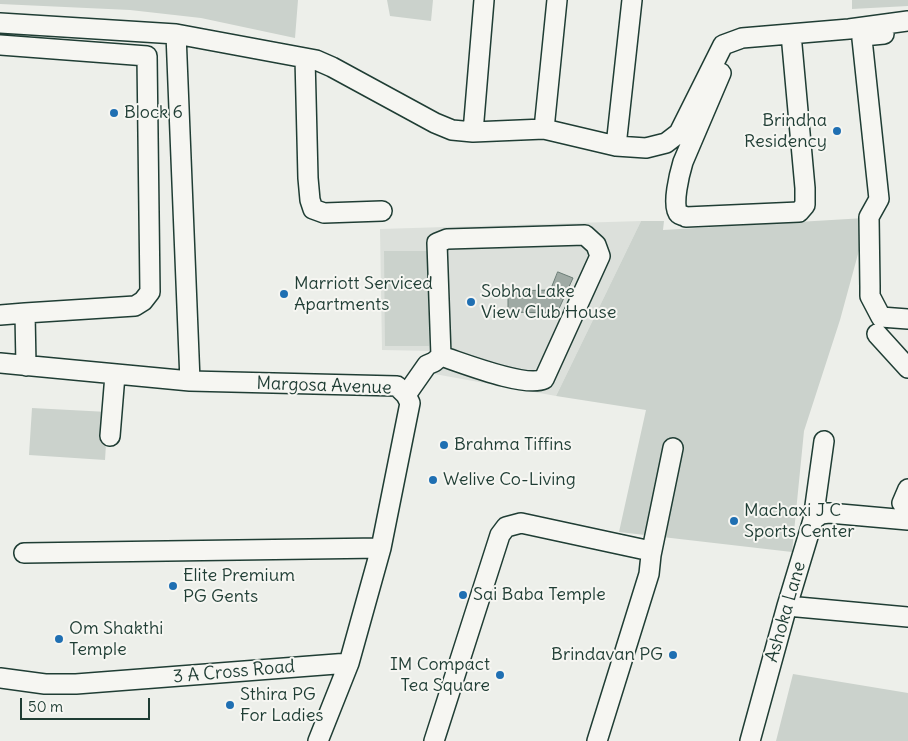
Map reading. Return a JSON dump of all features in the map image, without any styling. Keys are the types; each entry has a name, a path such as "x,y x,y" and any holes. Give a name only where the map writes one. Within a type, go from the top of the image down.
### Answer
{"street":[{"path":"473,132 484,0"},
{"path":"544,129 557,0"},
{"path":"616,146 632,0"},
{"path":"0,23 176,34 316,60 435,123 452,130 473,132 544,129 616,146 646,148 666,144 679,133 723,44 742,44 792,34 908,21"},
{"path":"908,32 864,36 862,44 879,199 869,217 870,296 881,317 908,319"},
{"path":"176,34 190,381"},
{"path":"761,49 742,44 730,54 678,177 677,211 686,217 799,212 803,208 805,204 805,188 792,34"},
{"path":"0,45 147,56 150,292 143,301 135,306 0,315"},
{"path":"305,58 308,178 310,200 313,208 324,213 382,210"},
{"path":"585,235 596,245 600,256 544,380 539,382 523,381 441,356 437,243 447,239 585,235"},
{"path":"25,313 26,366"},
{"path":"877,334 908,368"},
{"path":"406,395 427,365 441,356"},
{"name":"Margosa Avenue","path":"0,364 115,376 190,381 397,386 406,395 410,403 381,548 349,663 318,741"},
{"path":"110,436 115,376"},
{"name":"Ashoka Lane","path":"750,741 813,520 824,441"},
{"path":"597,741 649,574 651,555 673,448"},
{"path":"813,520 821,514 906,504"},
{"path":"434,741 500,535 506,527 521,523 646,550 651,555"},
{"path":"24,553 381,548"},
{"path":"787,606 908,617"},
{"name":"3 A Cross Road","path":"0,678 45,684 76,684 349,663"}],"shaded area":[{"path":"0,0 298,0 295,38 201,18 130,10 0,4"},
{"path":"387,0 433,0 431,21 390,16"},
{"path":"852,0 908,0 908,6 852,9"},
{"path":"865,218 861,243 840,320 804,431 792,552 619,532 646,410 556,396 641,221 664,221 663,230"},
{"path":"641,221 556,396 429,373 431,351 382,350 380,229"},
{"path":"384,251 428,251 429,346 385,346"},
{"path":"558,272 573,278 557,313 508,312 508,291 550,290"},
{"path":"32,408 108,412 105,460 29,455"},
{"path":"793,674 908,693 908,741 776,741"}],"place":[{"name":"Block 6","path":"114,113"},
{"name":"Brindha Residency","path":"837,131"},
{"name":"Marriott Serviced Apartments","path":"284,294"},
{"name":"Sobha Lake View Club House","path":"471,302"},
{"name":"Brahma Tiffins","path":"444,445"},
{"name":"Welive Co-Living","path":"433,480"},
{"name":"Machaxi J C Sports Center","path":"734,521"},
{"name":"Elite Premium PG Gents","path":"173,586"},
{"name":"Sai Baba Temple","path":"463,595"},
{"name":"Om Shakthi Temple","path":"59,639"},
{"name":"Brindavan PG","path":"673,655"},
{"name":"IM Compact Tea Square","path":"500,675"},
{"name":"Sthira PG For Ladies","path":"230,705"}]}
